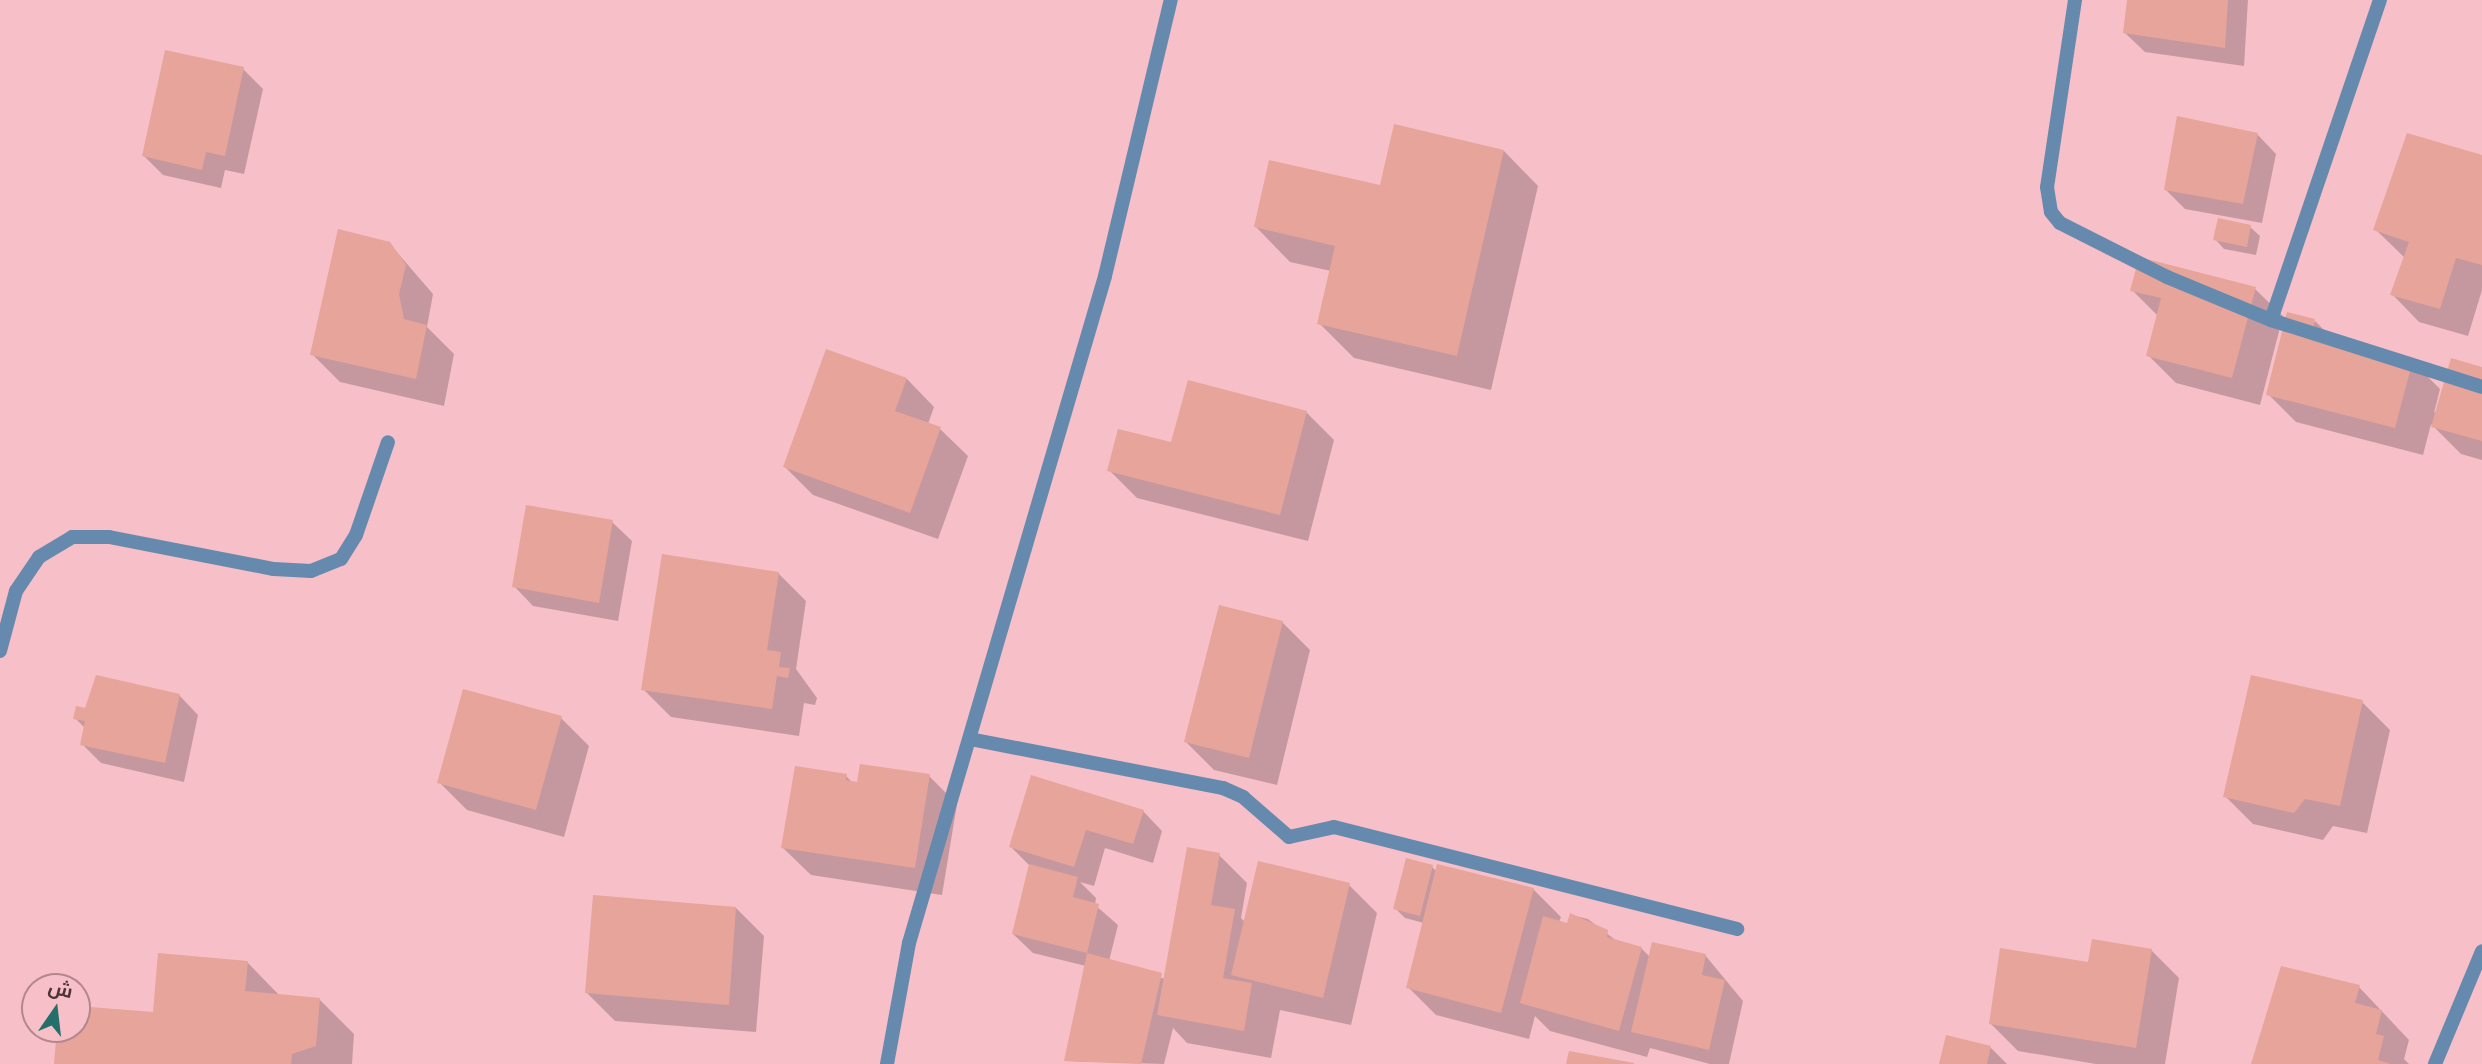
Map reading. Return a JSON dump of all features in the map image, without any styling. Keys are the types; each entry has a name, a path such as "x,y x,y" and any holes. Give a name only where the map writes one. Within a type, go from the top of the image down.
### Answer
{"street":[{"path":"887,1064 909,943 1105,276 1171,0"},
{"path":"2075,0 2047,187 2051,212 2071,229 2167,277 2271,320 2482,387"},
{"path":"2271,320 2380,0"},
{"path":"0,650 16,591 39,557 72,537 108,537 274,569 311,571 341,559 356,535 388,442"},
{"path":"970,739 1223,788 1243,797 1289,837 1334,827 1737,929"},
{"path":"2435,1064 2482,951"}],"building":[{"path":"2127,0 2228,0 2225,48 2123,33"},
{"path":"165,50 244,67 225,156 206,152 202,170 142,156"},
{"path":"2177,116 2258,133 2243,204 2164,190"},
{"path":"1394,124 1504,150 1457,356 1317,324 1335,246 1254,227 1269,160 1380,185"},
{"path":"2407,133 2482,155 2482,265 2456,258 2440,309 2390,295 2409,242 2373,230"},
{"path":"2218,218 2251,225 2247,247 2213,240"},
{"path":"338,229 390,242 406,265 399,294 404,319 427,325 416,379 310,355"},
{"path":"2139,257 2256,287 2232,378 2146,356 2161,298 2130,291"},
{"path":"2287,312 2315,319 2312,334 2413,360 2395,428 2266,395"},
{"path":"826,349 907,378 895,411 941,427 910,513 783,467"},
{"path":"2451,358 2482,367 2482,441 2431,427"},
{"path":"1188,380 1307,411 1280,515 1107,471 1118,429 1171,442"},
{"path":"526,505 613,520 599,603 512,587"},
{"path":"662,554 779,572 767,650 781,652 779,667 790,668 788,678 777,676 772,709 641,690"},
{"path":"1219,605 1283,621 1249,758 1184,742"},
{"path":"96,675 180,694 165,763 80,745 85,721 73,719 76,706 85,708"},
{"path":"2251,675 2363,700 2340,806 2305,799 2294,813 2223,797"},
{"path":"463,689 562,716 536,810 437,783"},
{"path":"860,764 930,774 915,868 781,848 795,766 847,774 846,780 857,782"},
{"path":"1031,775 1144,810 1133,844 1086,830 1074,867 1009,847"},
{"path":"1187,847 1220,853 1211,905 1235,909 1223,978 1252,983 1244,1031 1157,1015"},
{"path":"1406,858 1433,865 1420,916 1393,909"},
{"path":"1258,861 1350,883 1323,998 1231,975"},
{"path":"1029,864 1078,877 1073,897 1099,904 1087,953 1012,934"},
{"path":"1437,864 1534,888 1501,1013 1406,988"},
{"path":"593,895 736,907 729,1005 585,993"},
{"path":"1570,913 1608,930 1607,937 1642,947 1619,1031 1520,1003 1543,916 1567,923"},
{"path":"2092,939 2152,949 2136,1048 1989,1024 2000,948 2088,962"},
{"path":"1652,942 1706,954 1702,975 1725,980 1709,1050 1631,1032"},
{"path":"158,953 248,961 245,991 320,998 316,1046 292,1054 291,1064 54,1064 56,1043 91,1043 91,1007 153,1012"},
{"path":"1087,953 1162,973 1141,1064 1064,1061"},
{"path":"2281,966 2360,985 2355,1003 2382,1010 2376,1034 2384,1036 2378,1060 2391,1064 2251,1064"},
{"path":"1946,1035 1991,1046 1987,1064 1939,1064"},
{"path":"1569,1051 1634,1063 1634,1064 1566,1064"}]}
